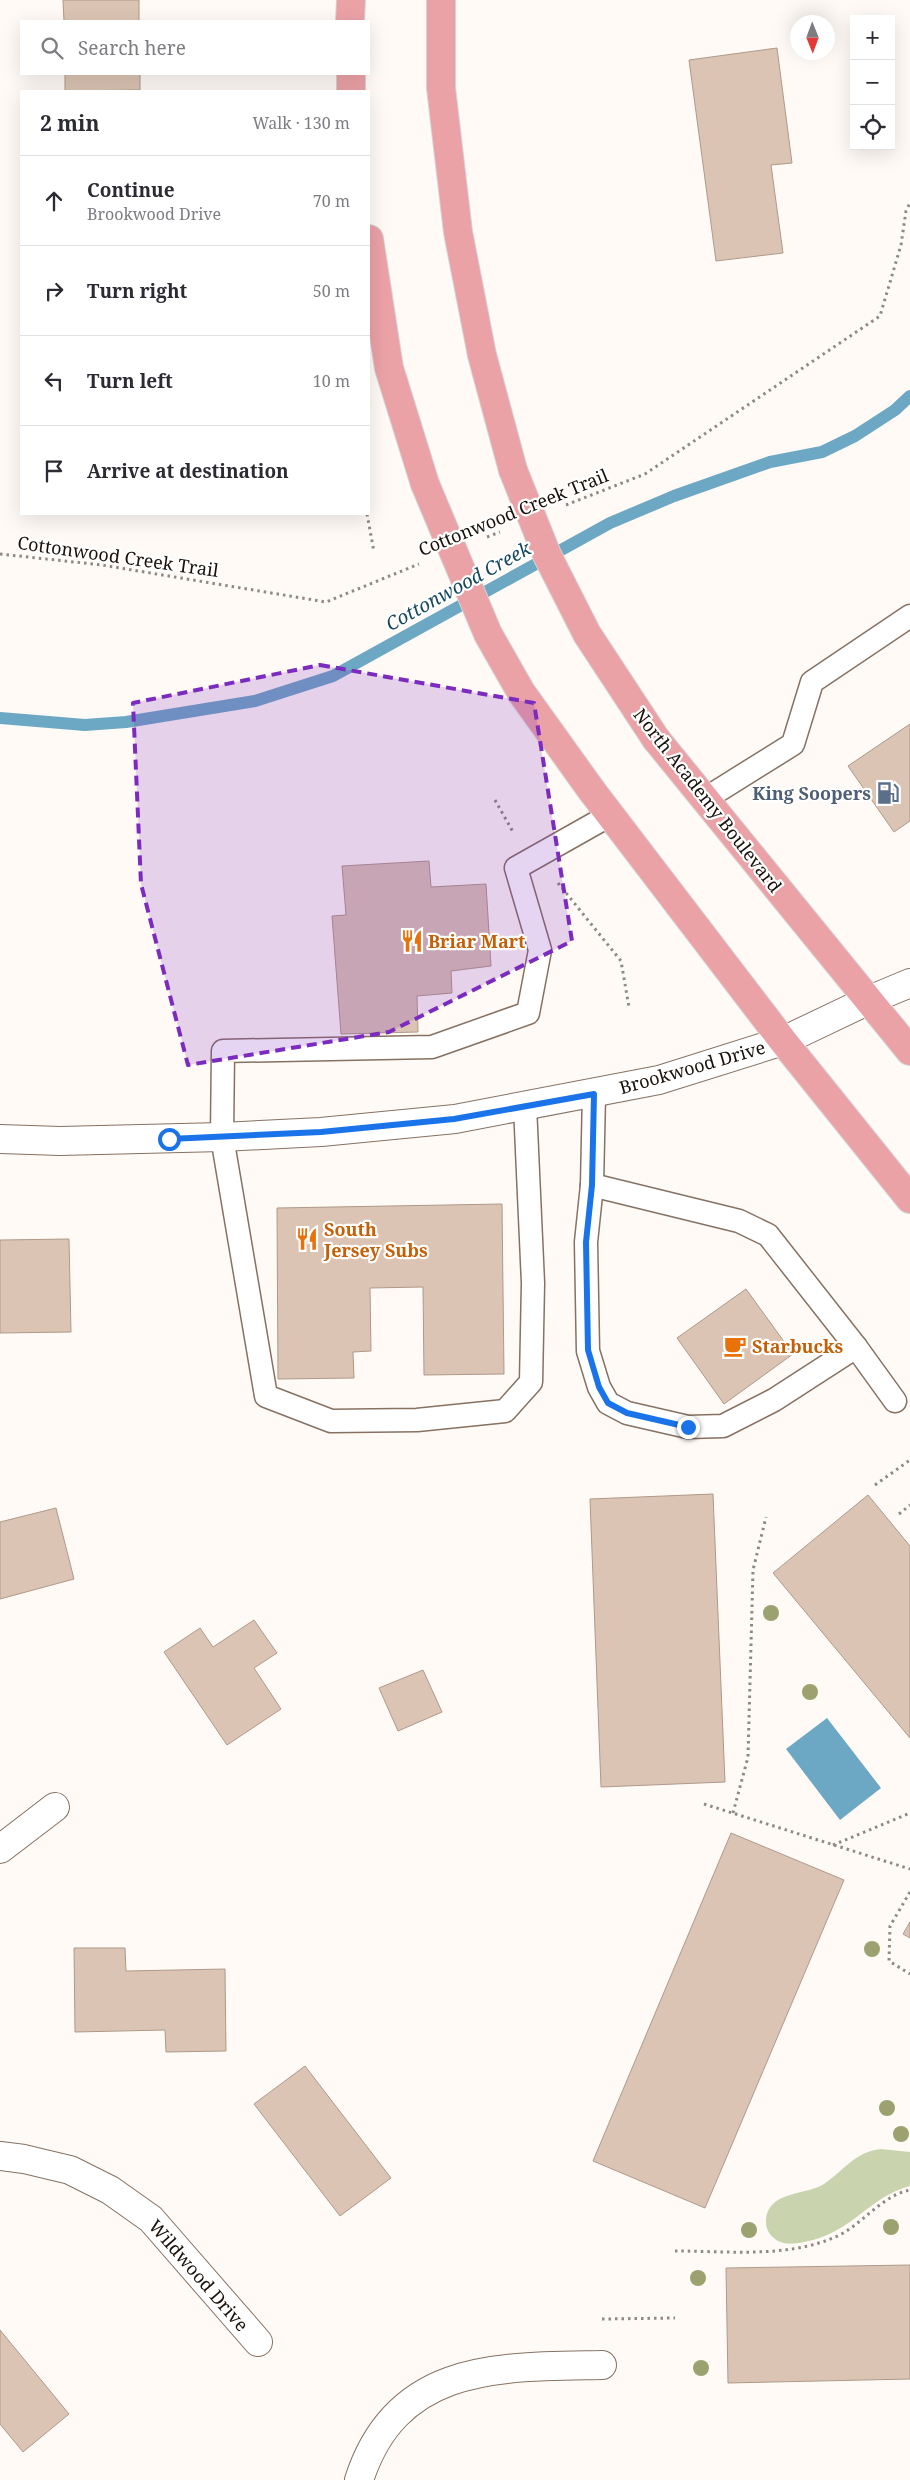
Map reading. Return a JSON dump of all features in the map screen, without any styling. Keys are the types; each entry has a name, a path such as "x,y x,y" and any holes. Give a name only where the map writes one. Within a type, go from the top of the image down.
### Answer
{"highway":[{"path":"350,20 351,0"},
{"name":"North Academy Boulevard","path":"441,0 441,88 458,232 482,355 513,470 547,555 587,634 656,738 910,1051"},
{"path":"351,75 351,90"},
{"path":"370,245 389,368 425,484 488,634 521,692 592,791 783,1041 910,1199"},
{"path":"892,1177 910,1212"}],"street":[{"name":"Brookwood Drive","path":"0,1139 60,1141 222,1137 321,1132 445,1120 594,1094 659,1080 783,1041 867,1000 910,984"},
{"path":"0,1849 55,1807"},
{"name":"Wildwood Drive","path":"0,2156 24,2159 70,2170 110,2190 144,2214 258,2342"},
{"path":"359,2480 365,2463 386,2426 416,2399 436,2387 476,2372 500,2368 602,2365"}],"lane":[{"path":"705,799 793,744 812,682 910,616"},
{"path":"525,1106 533,1283 531,1382 505,1411 418,1420 331,1421 266,1396 222,1137 223,1051 432,1048 528,1014 540,950 516,868 610,814"},
{"path":"594,1094 592,1185 586,1242 588,1350 599,1387 608,1403 627,1413 688,1427 723,1426 774,1400 856,1346"},
{"path":"592,1185 739,1221 768,1235 856,1346 895,1401"}],"path":[{"name":"Cottonwood Creek Trail","path":"563,506 645,474 880,316 901,245 906,211 910,203"},
{"path":"367,515 374,552"},
{"name":"Cottonwood Creek Trail","path":"481,539 508,528"},
{"name":"Cottonwood Creek Trail","path":"0,554 102,566 326,602 426,561"},
{"path":"495,800 522,847 566,890 621,960 629,1007"},
{"path":"875,1485 910,1460"},
{"path":"899,1514 910,1504"},
{"path":"733,1812 748,1758 753,1570 766,1518"},
{"path":"704,1804 910,1869"},
{"path":"833,1844 910,1813"},
{"path":"910,1892 890,1926 889,1961 910,1974"},
{"path":"675,2251 772,2250 816,2243 846,2232 894,2196 910,2190"},
{"path":"602,2319 675,2318"}],"highlighted area":[{"path":"320,665 534,703 572,941 389,1032 188,1065 141,884 133,703"}],"green space":[{"path":"881,2149 910,2152 910,2186 883,2198 848,2223 820,2238 788,2244 778,2241 769,2233 766,2223 768,2212 779,2199 816,2188 831,2179 850,2162 864,2154"}],"water":[{"path":"827,1718 881,1788 840,1820 786,1749"}],"building":[{"path":"63,0 139,0 139,20 64,20"},
{"path":"777,48 792,163 771,165 783,253 716,261 689,60"},
{"path":"65,75 140,75 140,90 65,90"},
{"name":"King Soopers","path":"910,724 910,821 894,832 848,766"},
{"name":"Briar Mart","path":"429,861 431,887 486,884 491,966 451,971 452,993 417,996 418,1032 341,1034 332,916 346,915 342,866"},
{"path":"502,1204 504,1374 424,1375 423,1287 370,1288 371,1351 353,1352 354,1378 278,1379 277,1208"},
{"path":"69,1239 71,1332 0,1333 0,1240"},
{"name":"Starbucks","path":"746,1289 793,1354 724,1404 677,1338"},
{"path":"713,1494 725,1782 601,1787 590,1499"},
{"path":"868,1495 910,1546 910,1738 773,1573"},
{"path":"56,1508 74,1579 0,1599 0,1522"},
{"path":"254,1620 277,1653 254,1668 281,1709 227,1745 164,1652 200,1628 213,1647"},
{"path":"423,1670 442,1712 398,1731 379,1688"},
{"path":"731,1833 844,1880 705,2208 593,2161"},
{"path":"910,1922 910,1938 903,1934"},
{"path":"74,1948 125,1948 126,1971 225,1969 226,2051 166,2052 165,2030 75,2032"},
{"path":"305,2066 391,2178 340,2216 254,2104"},
{"path":"910,2265 910,2379 728,2383 726,2268"},
{"path":"0,2330 69,2414 23,2452 0,2424"}],"waterway":[{"name":"Cottonwood Creek","path":"0,718 85,725 126,722 255,701 333,676 610,523 674,496 770,462 822,452 855,436 895,410 910,396"}],"place":[{"name":"King Soopers","path":"888,793"},
{"name":"Briar Mart","path":"412,941"},
{"name":"South Jersey Subs","path":"307,1239"},
{"name":"Starbucks","path":"735,1346"}],"route":[{"path":"169,1139 321,1132 454,1119 594,1094 592,1185 586,1242 588,1350 599,1387 608,1403 627,1413 688,1427"}]}
